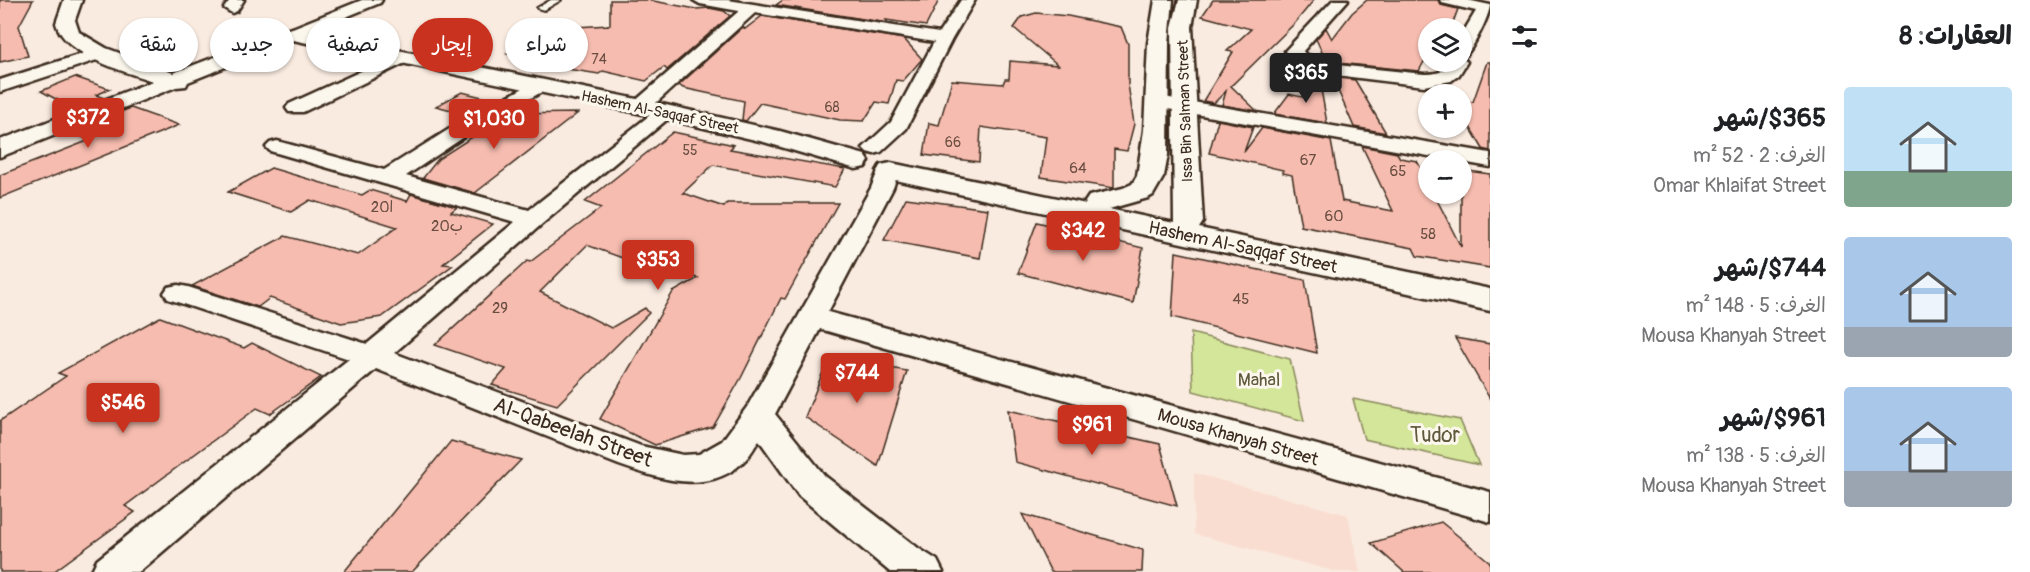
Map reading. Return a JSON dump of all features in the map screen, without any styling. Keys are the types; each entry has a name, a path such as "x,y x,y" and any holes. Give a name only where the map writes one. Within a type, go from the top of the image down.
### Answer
{"street":[{"path":"73,0 66,14 66,30 81,43 134,68 178,81"},
{"path":"294,33 375,0"},
{"path":"700,0 944,39"},
{"path":"881,160 944,39 968,0"},
{"name":"Issa Bin Salman Street","path":"1099,202 1141,190 1149,182 1153,171 1158,102 1158,24 1164,0"},
{"name":"Issa Bin Salman Street","path":"1188,0 1182,27 1188,222"},
{"path":"1341,0 1296,48 1295,55 1298,58 1335,70 1424,80 1437,80 1452,72"},
{"path":"1447,0 1488,9"},
{"path":"111,572 533,219 653,109 752,8"},
{"path":"1472,30 1488,9"},
{"name":"Hashem Al-Saqqaf Street","path":"294,35 653,109 1490,300"},
{"path":"0,86 100,53"},
{"path":"297,108 403,57"},
{"path":"0,149 210,68"},
{"path":"386,179 538,86"},
{"path":"1158,102 1490,160"},
{"path":"277,147 533,219"},
{"name":"Hashem Al-Saqqaf Street","path":"881,160 1099,202 1490,289"},
{"name":"Al-Qabeelah Street","path":"178,293 372,356 631,456 683,469 701,468 734,450 758,415 870,206 881,160"},
{"name":"Mousa Khanyah Street","path":"812,317 1490,507"},
{"path":"758,415 812,486 923,572"}],"lane":[{"path":"541,8 557,0"}],"shaded area":[{"path":"1194,473 1348,515 1360,572 1337,572 1194,534"}],"green space":[{"name":"Mahal","path":"1191,333 1290,359 1304,421 1193,391"},
{"name":"Tudor","path":"1353,399 1460,420 1479,465 1364,439"}],"building":[{"path":"0,0 33,0 19,26 28,56 0,62"},
{"path":"610,0 648,0 696,9 709,8 724,11 730,16 667,70 664,67 646,81 603,71 599,74 586,72 588,72 588,26 610,25"},
{"path":"783,0 939,0 926,26 886,20 888,23 776,5"},
{"path":"1213,0 1314,0 1295,23 1231,86 1257,111 1222,105 1226,91 1214,103 1203,101 1233,52 1227,51 1251,29 1202,16"},
{"path":"1367,0 1438,0 1441,5 1458,9 1455,18 1418,18 1418,71 1337,63 1318,56 1322,52 1316,39 1326,28 1332,39 1352,13"},
{"path":"1036,13 1068,16 1121,27 1128,44 1128,84 1134,124 1127,151 1114,149 1114,188 1041,177 1046,137 981,127 979,162 924,155 929,123 939,125 952,80 1003,84 1005,79 1009,79 1010,61 1058,65 1014,28 1022,17"},
{"path":"762,16 904,39 922,59 903,81 896,80 889,104 876,102 864,121 840,120 760,103 746,121 742,120 744,101 683,88 679,85 743,27 745,29"},
{"path":"1487,62 1490,62 1490,151 1483,149 1472,130 1473,102"},
{"path":"1318,72 1327,123 1274,114 1289,94 1302,97"},
{"path":"75,77 110,89 96,95 104,98 74,109 41,91"},
{"path":"1332,77 1355,80 1386,133 1354,127"},
{"path":"462,92 490,99 466,114 436,106"},
{"path":"131,108 179,125 0,198 0,175 90,140 82,137 107,127 96,121"},
{"path":"578,113 475,193 423,178 438,159 508,114"},
{"path":"1218,120 1253,127 1244,152 1262,128 1331,141 1342,201 1393,211 1362,146 1397,153 1400,158 1417,161 1418,204 1439,204 1461,247 1461,204 1472,204 1472,172 1490,174 1490,268 1417,256 1413,248 1301,226 1292,175 1283,173 1283,170 1209,153"},
{"path":"673,132 734,145 730,149 845,169 835,187 713,165 683,193 724,207 727,203 838,203 785,299 781,298 741,378 713,427 655,445 600,419 673,292 698,278 647,267 587,245 540,292 611,328 645,308 649,313 557,405 492,385 506,369 435,345 527,261 530,262 601,208 585,202"},
{"path":"271,168 362,195 370,190 407,201 411,194 457,207 451,212 493,224 443,264 453,265 382,317 341,323 270,298 258,307 192,286 285,236 358,255 397,227 310,200 291,212 228,192"},
{"path":"906,198 988,209 980,258 884,240"},
{"path":"1037,222 1143,248 1133,303 1018,273"},
{"path":"1176,252 1305,280 1317,353 1172,317"},
{"path":"160,317 244,348 252,343 321,377 270,414 257,408 125,506 135,512 53,572 0,572 0,421 66,376 58,373"},
{"path":"1455,338 1490,344 1490,399"},
{"path":"829,357 907,371 878,466 805,417"},
{"path":"1008,410 1160,444 1177,506 1015,462"},
{"path":"451,441 521,460 412,572 344,572"},
{"path":"1022,514 1143,550 1142,572 1051,572"},
{"path":"1441,522 1490,562 1490,572 1404,572 1371,543"}]}
